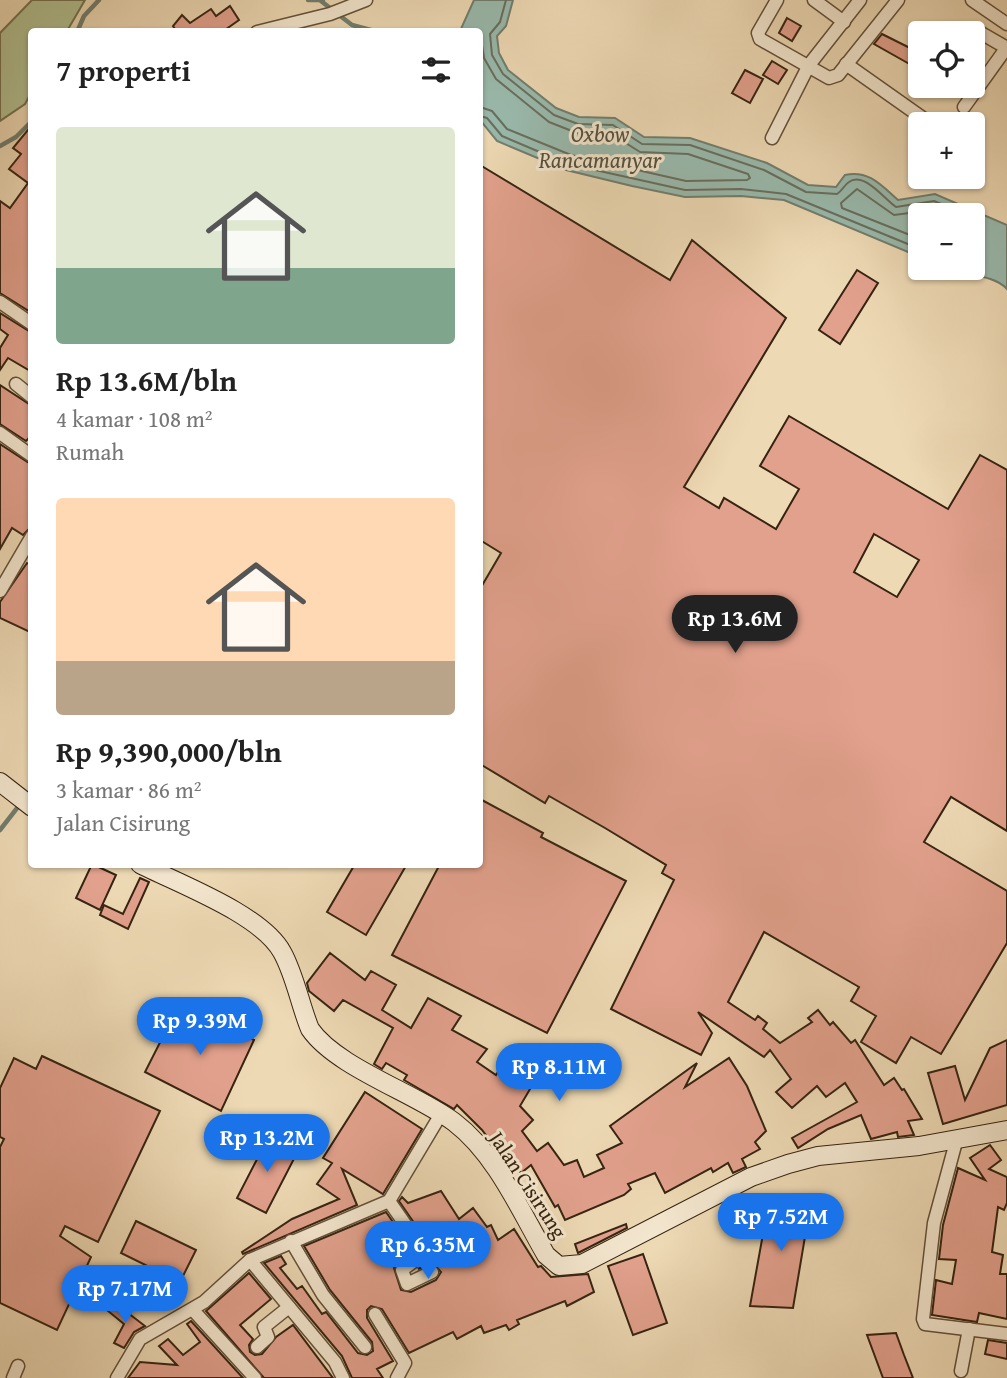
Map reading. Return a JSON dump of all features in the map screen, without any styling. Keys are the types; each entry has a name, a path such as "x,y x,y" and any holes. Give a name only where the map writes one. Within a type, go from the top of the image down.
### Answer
{"main road":[{"path":"0,782 26,802"},
{"name":"Jalan Cisirung","path":"148,868 239,915 271,937 284,954 306,1020 316,1038 340,1057 441,1114 465,1132 491,1163 552,1262 567,1266 594,1259 699,1203 772,1169 818,1156 919,1146 1007,1130"}],"street":[{"path":"273,28 336,12 366,0"},
{"path":"777,0 758,33 760,39 829,78 834,78 898,0"},
{"path":"814,0 844,22"},
{"path":"772,138 809,65 860,0"},
{"path":"972,0 1007,24"},
{"path":"964,107 1007,47 985,35"},
{"path":"846,64 914,112"},
{"path":"0,302 28,321"},
{"path":"16,384 28,394"},
{"path":"0,433 28,453"},
{"path":"0,591 28,543"},
{"path":"117,1378 140,1339 193,1310 250,1261 291,1241 389,1201 441,1114"},
{"path":"957,1138 934,1223 923,1319 925,1324 1007,1334"},
{"path":"389,1201 425,1253 401,1271 407,1284 432,1272"},
{"path":"291,1241 323,1295 365,1347"},
{"path":"250,1261 335,1362 343,1378"},
{"path":"257,1347 268,1337 264,1326 289,1307"},
{"path":"193,1310 255,1378"},
{"path":"375,1314 405,1363 397,1378"},
{"path":"961,1371 969,1329"}],"green space":[{"path":"32,0 85,0 69,28 28,28 28,98 25,104 0,121 0,33"}],"water":[{"name":"Oxbow Rancamanyar","path":"474,0 513,0 506,26 497,36 499,53 508,70 556,108 579,117 615,118 644,137 690,138 767,163 808,185 836,187 845,175 853,174 874,180 898,200 935,194 956,203 908,203 908,252 784,200 741,196 685,197 566,170 497,141 483,124 483,28 461,28"},
{"name":"Oxbow Rancamanyar","path":"985,216 1007,225 1007,289 986,278"}],"building":[{"path":"230,6 239,20 228,28 173,26 182,15 190,23 211,9 216,16"},
{"path":"787,18 801,26 792,41 779,33"},
{"path":"882,34 908,47 908,63 874,44"},
{"path":"772,61 787,70 778,84 763,75"},
{"path":"745,70 763,79 750,103 732,93"},
{"path":"28,130 28,183 9,169 21,154 13,148"},
{"path":"483,167 670,280 692,240 786,318 684,487 719,508 724,498 776,529 799,489 760,466 789,416 948,509 980,455 1007,470 1007,831 951,797 924,842 1007,891 1007,943 941,1054 911,1037 896,1063 861,1042 876,1016 851,1001 859,987 764,932 728,1002 755,1020 758,1016 767,1023 763,1029 780,1043 812,1022 808,1018 818,1010 830,1025 833,1022 851,1043 855,1040 884,1085 894,1078 902,1090 904,1089 922,1119 908,1121 914,1135 898,1137 897,1132 871,1139 861,1115 828,1129 798,1148 792,1138 857,1102 845,1083 826,1097 817,1086 792,1108 776,1092 791,1079 770,1050 764,1057 698,1012 712,1033 701,1055 611,1009 674,880 662,873 666,865 605,828 549,796 545,803 483,766 483,584 501,553 483,542","holes":["874,534 919,560 897,597 854,572"]},
{"path":"28,183 28,310 0,293 0,201 10,208"},
{"path":"857,270 878,283 840,344 819,330"},
{"path":"0,313 28,330 28,370 8,358 0,370 0,348 8,335 0,329"},
{"path":"0,385 28,403 28,439 26,441 0,424"},
{"path":"0,444 28,462 28,530 23,535 12,528 0,549"},
{"path":"28,564 28,631 0,618 0,602"},
{"path":"483,801 543,833 541,837 626,881 547,1033 392,955 438,868 483,868"},
{"path":"90,868 101,868 116,875 100,910 76,898"},
{"path":"353,868 405,868 366,935 327,912"},
{"path":"140,878 149,882 128,929 100,915 104,905 123,914"},
{"path":"330,953 365,980 371,971 396,985 382,1010 411,1028 428,998 461,1016 452,1030 487,1049 477,1062 496,1075 504,1062 533,1084 520,1106 533,1120 522,1131 537,1151 548,1143 564,1165 577,1160 584,1177 604,1168 597,1155 622,1143 610,1126 697,1063 685,1087 729,1058 747,1086 766,1131 755,1142 760,1149 742,1159 746,1167 733,1173 728,1163 713,1172 711,1168 665,1193 655,1173 628,1184 631,1189 624,1195 565,1220 531,1165 521,1173 508,1156 504,1159 482,1130 457,1105 454,1109 404,1080 407,1075 386,1063 382,1069 374,1064 393,1028 343,1000 334,1011 309,991 307,983"},
{"path":"180,1003 254,1040 221,1111 145,1072"},
{"path":"1007,1040 1007,1105 943,1124 928,1073 955,1066 965,1100 990,1048"},
{"path":"42,1056 160,1111 98,1242 65,1226 60,1236 91,1257 57,1330 0,1303 0,1147 4,1139 0,1137 0,1088 14,1058 36,1069"},
{"path":"365,1092 422,1129 383,1194 342,1169 357,1205 243,1254 242,1252 292,1219 339,1199 317,1184 332,1163 323,1158"},
{"path":"269,1136 298,1151 266,1213 237,1198"},
{"path":"990,1145 1001,1160 989,1169 1007,1177 1007,1203 1004,1210 998,1207 992,1252 1003,1255 1000,1274 1007,1274 1007,1319 979,1313 977,1322 932,1315 936,1280 952,1284 956,1260 939,1259 943,1225 958,1168 985,1180 970,1158"},
{"path":"441,1191 459,1219 473,1208 487,1227 491,1225 498,1240 514,1229 538,1267 541,1266 551,1277 588,1274 594,1292 567,1306 565,1301 517,1320 519,1324 509,1330 506,1325 484,1333 481,1326 457,1339 453,1332 409,1353 382,1309 371,1306 367,1310 367,1318 393,1361 377,1369 383,1378 352,1378 342,1356 264,1263 281,1256 286,1264 280,1268 297,1289 302,1286 322,1314 326,1312 358,1353 367,1355 373,1351 372,1342 330,1290 304,1246 386,1212 413,1251 394,1268 401,1290 411,1292 436,1280 441,1272 433,1263 418,1269 431,1260 434,1252 399,1201 402,1197 408,1203"},
{"path":"770,1195 811,1201 793,1308 750,1306"},
{"path":"136,1221 196,1250 180,1282 121,1253"},
{"path":"626,1224 627,1228 578,1253 575,1244"},
{"path":"643,1254 667,1323 633,1335 608,1266"},
{"path":"249,1273 271,1299 240,1325 253,1339 249,1345 250,1352 255,1355 262,1354 276,1337 293,1325 333,1378 264,1378 206,1311"},
{"path":"117,1274 128,1280 112,1305 101,1298"},
{"path":"115,1303 145,1326 134,1332 124,1348 114,1343 124,1324 108,1311"},
{"path":"191,1321 243,1378 128,1378 140,1362 177,1365 159,1346 168,1339 183,1355 200,1342 187,1324"},
{"path":"896,1333 913,1378 883,1378 867,1335"},
{"path":"988,1340 1007,1343 1007,1359 985,1354"}],"waterway":[{"path":"79,28 84,16 99,0"},
{"path":"308,0 323,0"},
{"path":"321,1 352,25 363,28"},
{"path":"0,146 16,137 28,125"},
{"path":"0,830 21,803"}]}
